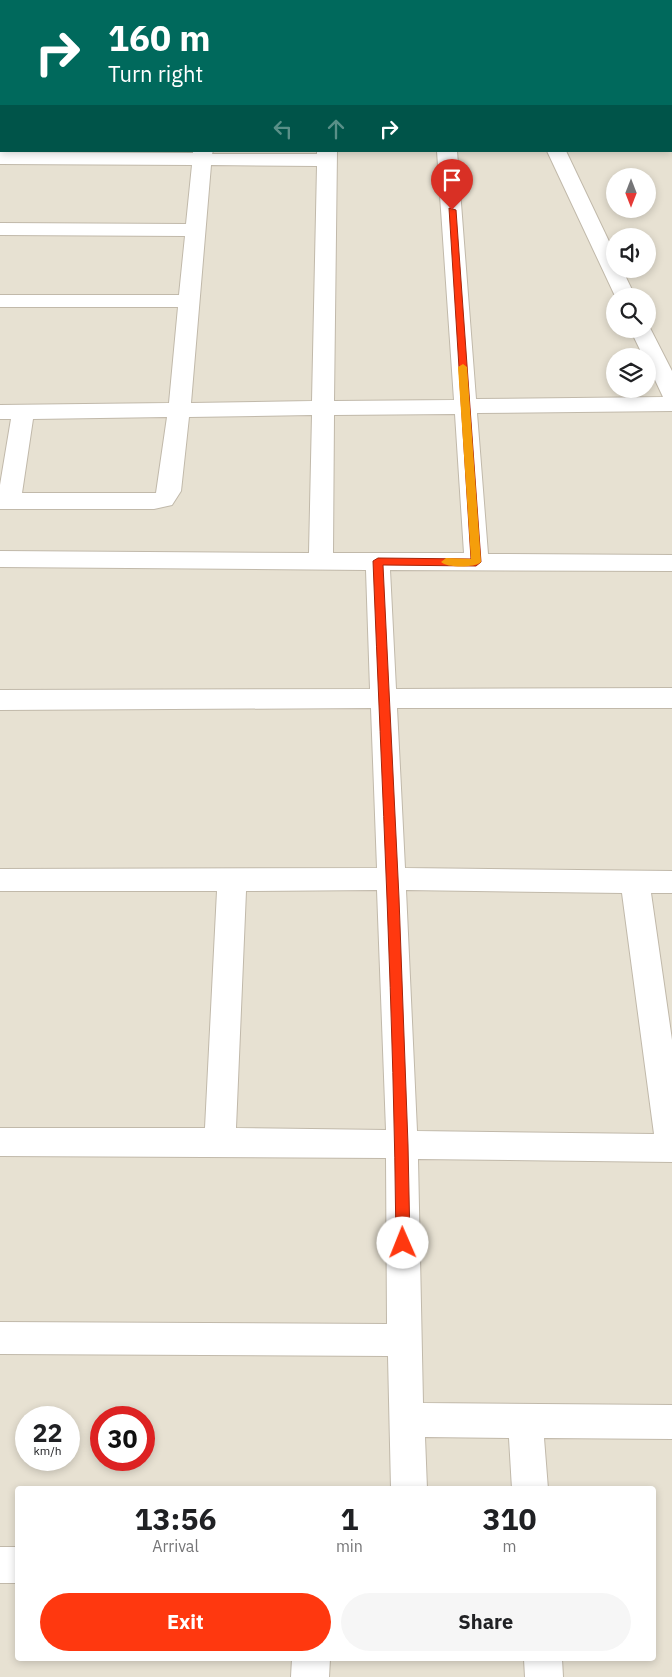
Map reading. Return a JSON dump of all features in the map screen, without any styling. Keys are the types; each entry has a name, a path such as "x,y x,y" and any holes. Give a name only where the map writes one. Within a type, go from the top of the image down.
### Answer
{"street":[{"path":"447,152 476,562"},
{"path":"556,152 621,288"},
{"path":"23,412 5,501 154,501 164,499 169,491 179,410 203,155"},
{"path":"0,158 327,155 321,561"},
{"path":"0,229 196,230"},
{"path":"0,301 189,301"},
{"path":"649,338 663,354 672,394"},
{"path":"0,412 672,404"},
{"path":"0,559 672,563"},
{"path":"378,561 402,1145 404,1340 409,1486"},
{"path":"0,700 672,698"},
{"path":"0,880 392,879 672,882"},
{"path":"220,1142 232,880"},
{"path":"0,1142 220,1142 672,1148 635,882"},
{"path":"0,1338 404,1340"},
{"path":"408,1420 672,1422"},
{"path":"525,1420 530,1486"},
{"path":"0,1565 15,1566"},
{"path":"310,1677 311,1661"},
{"path":"543,1661 544,1677"}],"shaded area":[{"path":"0,152 672,152 672,1677 0,1677"}],"slow traffic":[{"path":"446,562 476,562 463,367"}],"route":[{"path":"403,1243 402,1145 393,898 378,561 476,562 452,210"}]}
